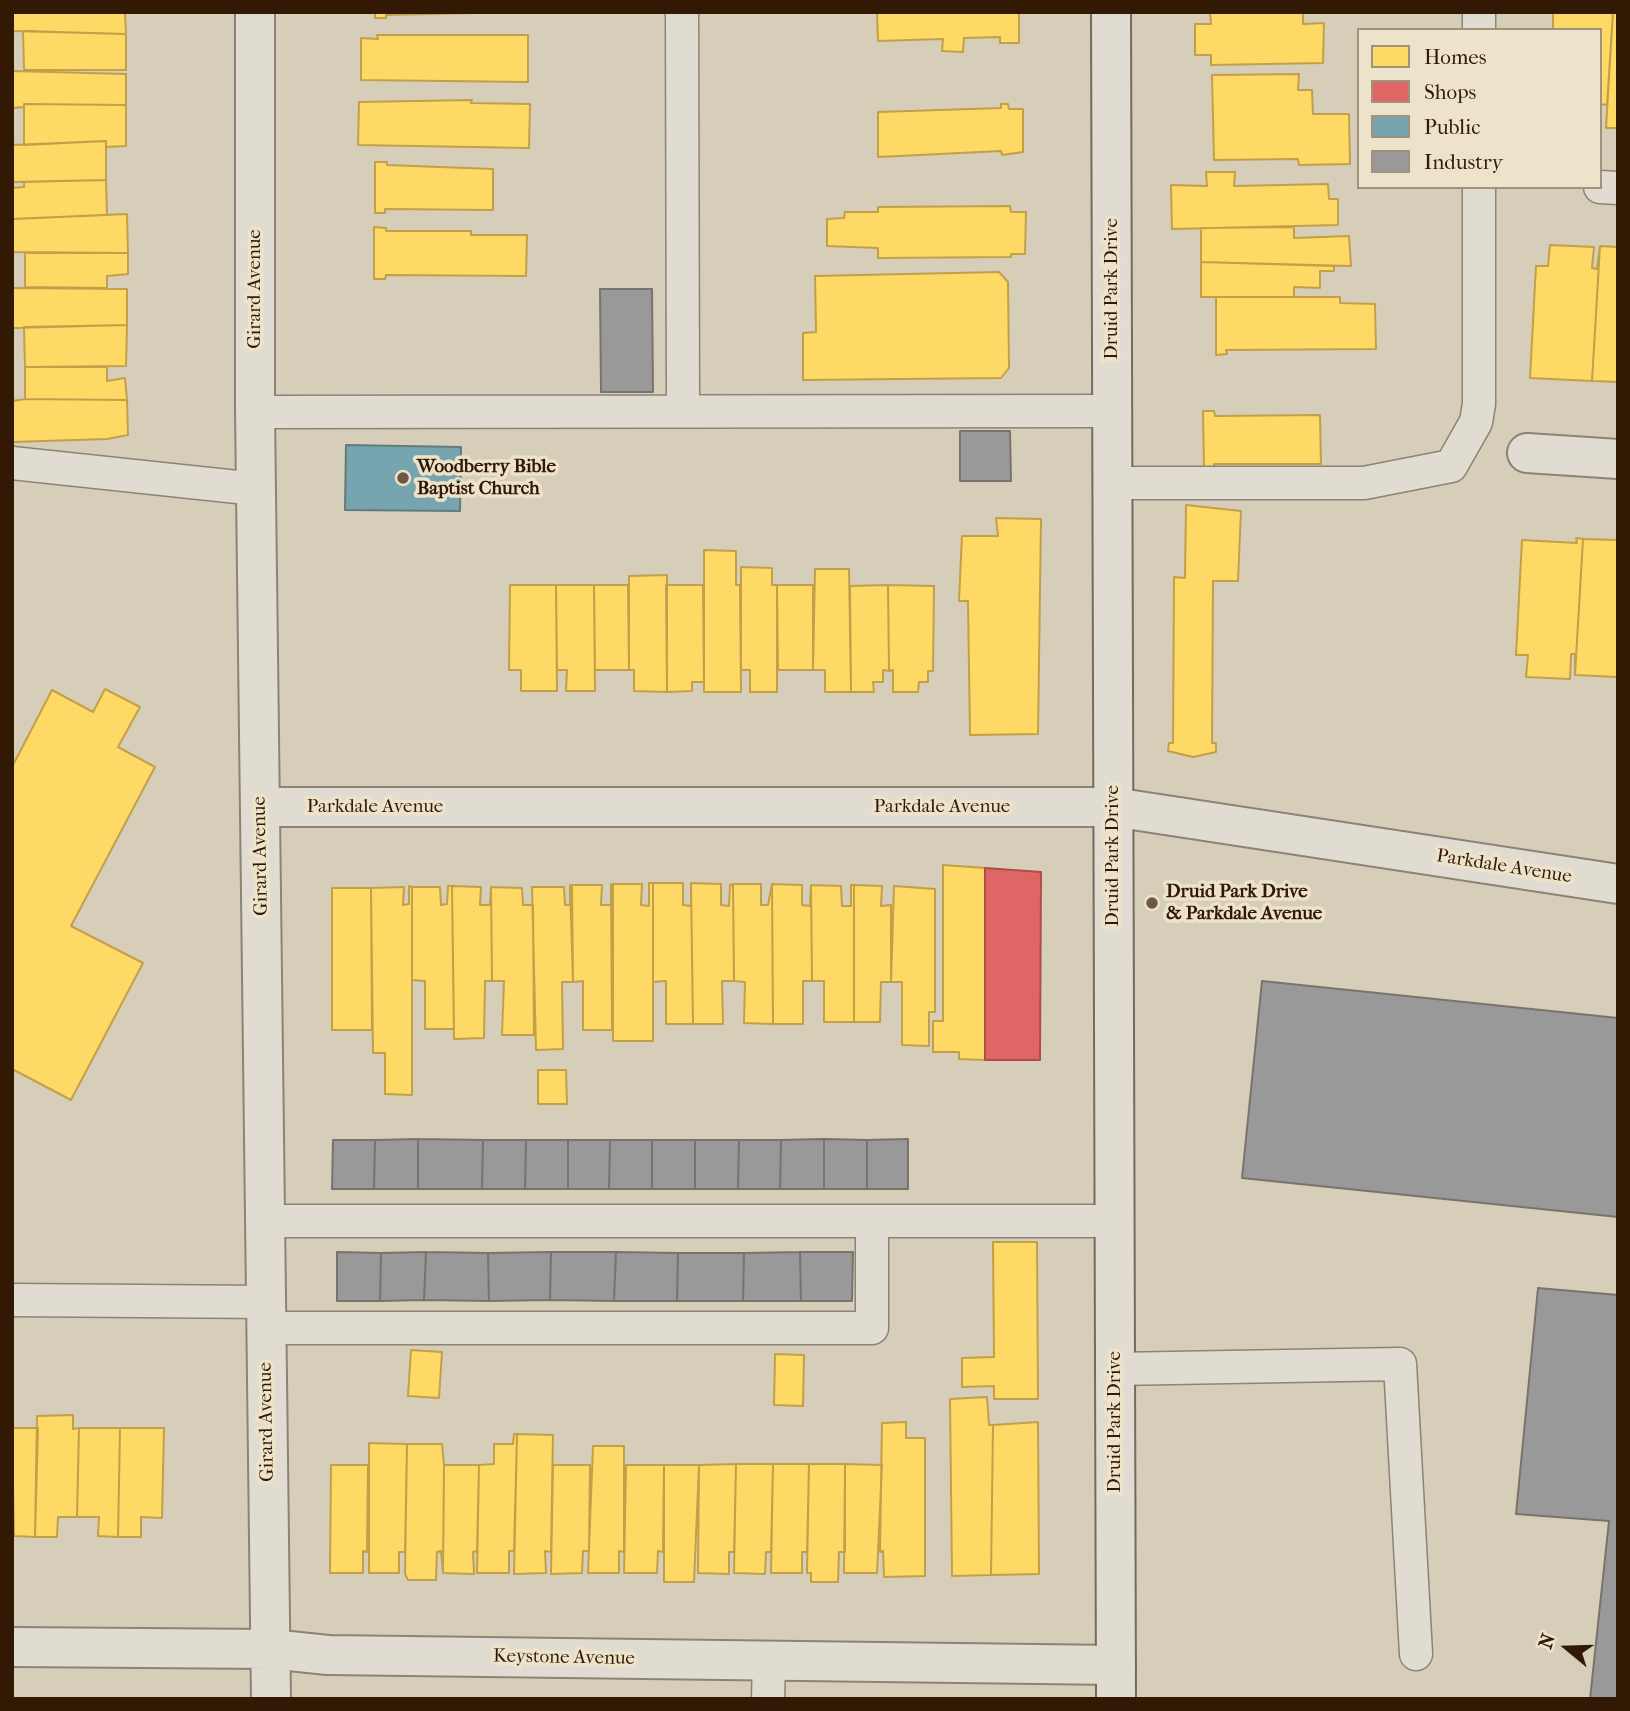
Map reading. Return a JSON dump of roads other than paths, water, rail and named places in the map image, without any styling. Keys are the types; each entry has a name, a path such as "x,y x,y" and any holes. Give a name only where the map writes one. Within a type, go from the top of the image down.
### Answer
{"street":[{"name":"Girard Avenue","path":"255,12 255,412 271,1699"},
{"name":"Druid Park Drive","path":"1111,12 1116,1682"},
{"path":"1527,453 1618,459"},
{"name":"Parkdale Avenue","path":"260,807 1113,807 1618,884"},
{"name":"Keystone Avenue","path":"12,1647 270,1649 328,1655 769,1660 1116,1682"}],"lane":[{"path":"682,12 683,410"},
{"path":"1113,483 1364,483 1451,466 1476,422 1479,404 1479,189"},
{"path":"255,412 1113,411"},
{"path":"12,463 256,489"},
{"path":"264,1221 1115,1221"},
{"path":"12,1300 266,1315 872,1328 873,1221"},
{"path":"1115,1369 1400,1364 1416,1654"},
{"path":"768,1699 769,1660"}],"place":[{"name":"Woodberry Bible Baptist Church","path":"403,478"},
{"name":"Druid Park Drive & Parkdale Avenue","path":"1152,903"}]}
